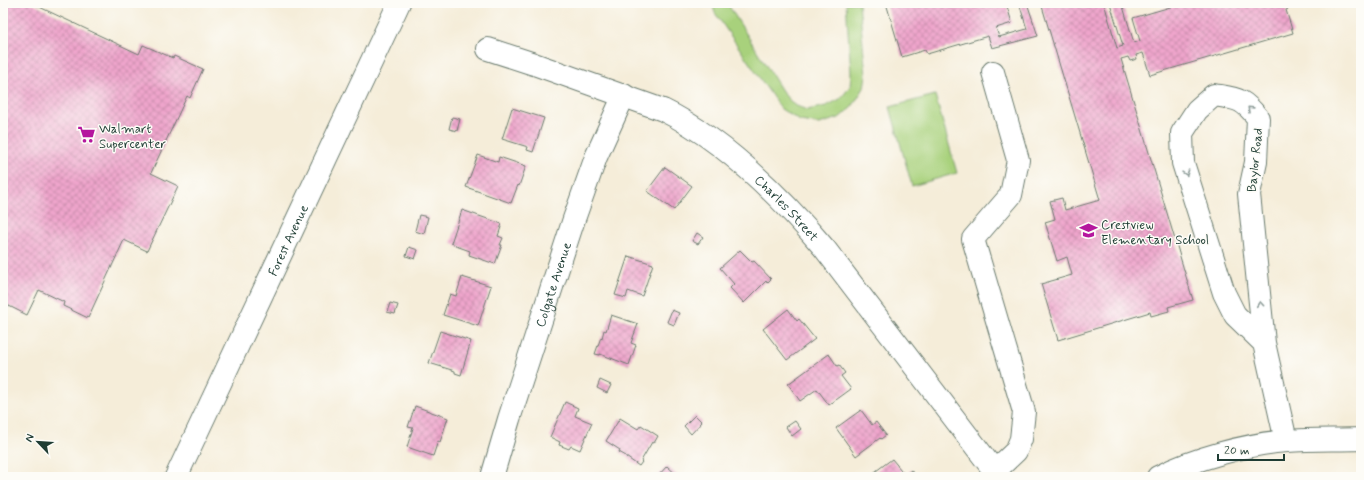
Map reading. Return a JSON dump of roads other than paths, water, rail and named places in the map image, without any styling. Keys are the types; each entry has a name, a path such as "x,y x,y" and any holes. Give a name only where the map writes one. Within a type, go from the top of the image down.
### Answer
{"street":[{"name":"Forest Avenue","path":"176,477 399,3"},
{"name":"Charles Street","path":"488,49 624,95 663,110 683,120 709,137 765,184 796,215 825,249 997,474"},
{"path":"993,72 1018,160 1011,195 972,239 1024,412 1021,439 1016,451 997,474"},
{"name":"Colgate Avenue","path":"492,477 509,419 576,212 596,157 624,95"},
{"name":"Baylor Road","path":"1264,343 1235,315 1224,293 1183,163 1182,133 1196,110 1214,96 1239,100 1250,108 1258,118 1256,162 1249,194 1264,343 1286,441"},
{"path":"1158,477 1203,458 1250,447 1286,441 1361,439"}],"place":[{"name":"Walmart Supercenter","path":"86,135"},
{"name":"Crestview Elementary School","path":"1088,231"}]}
